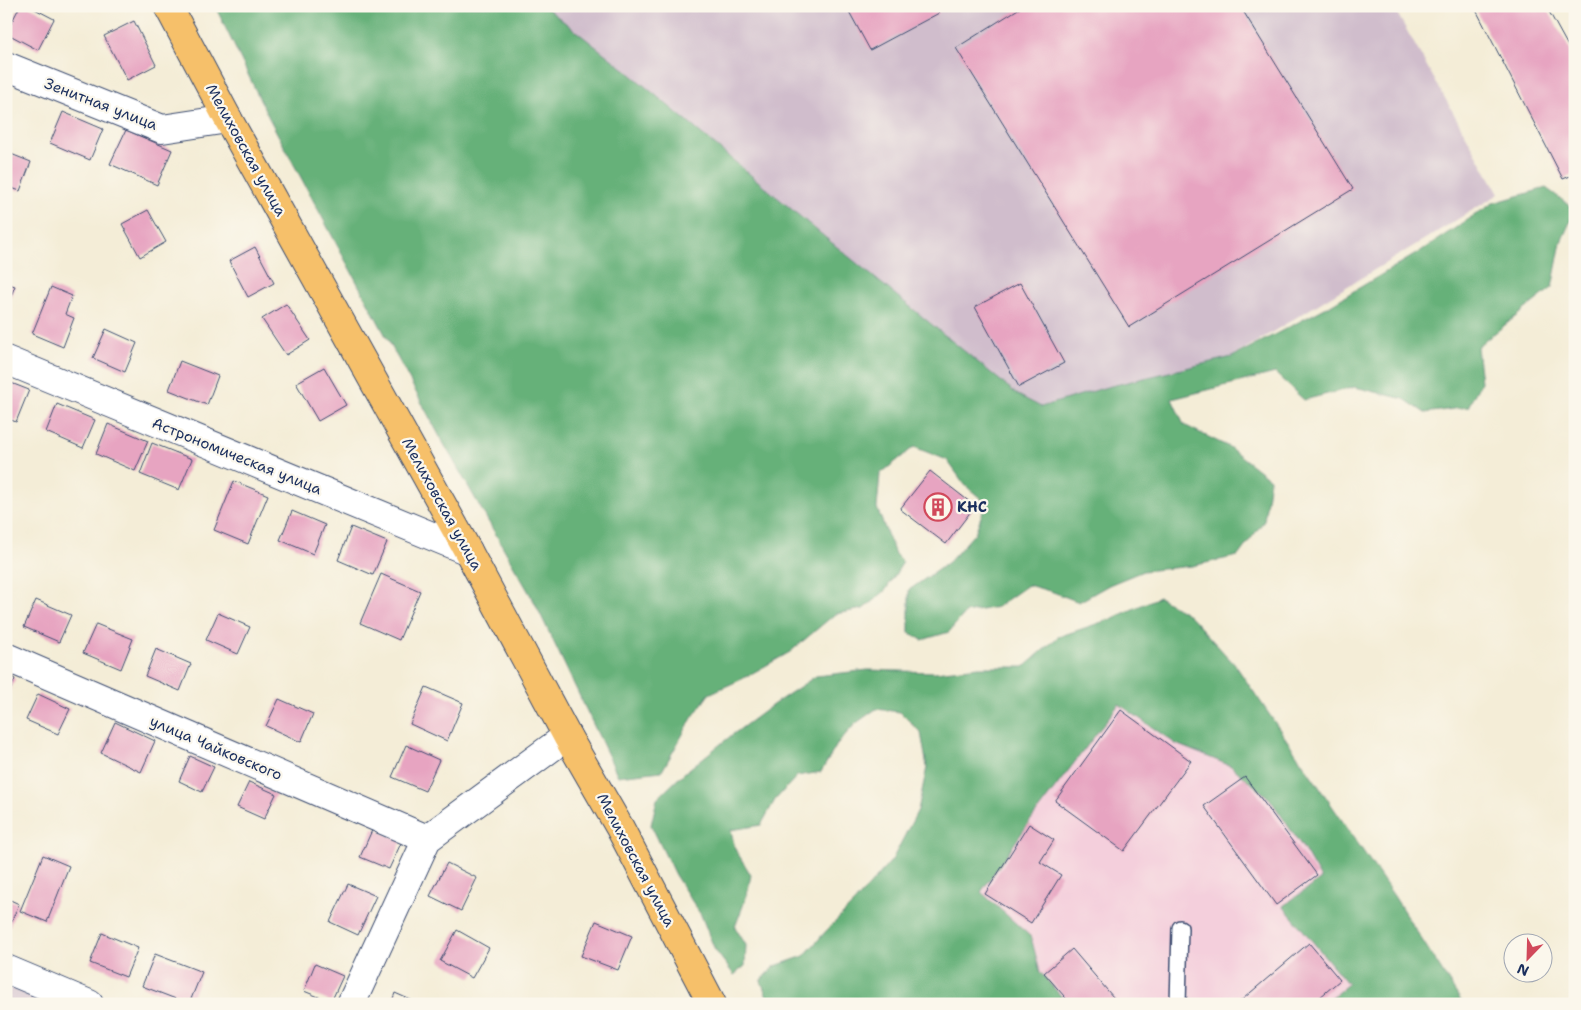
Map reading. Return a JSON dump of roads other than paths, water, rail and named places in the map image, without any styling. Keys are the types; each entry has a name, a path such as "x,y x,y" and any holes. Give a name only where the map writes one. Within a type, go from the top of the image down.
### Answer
{"main road":[{"name":"Мелиховская улица","path":"168,6 228,119 468,551 566,736 620,828 712,1004"}],"street":[{"name":"Зенитная улица","path":"6,66 162,129 228,119"},
{"name":"Астрономическая улица","path":"6,360 468,551"},
{"name":"улица Чайковского","path":"6,658 426,839"},
{"path":"351,1004 426,839 566,736"},
{"path":"6,969 89,1004"}],"lane":[{"path":"1178,1004 1180,928"}],"place":[{"name":"КНС","path":"938,507"}]}
